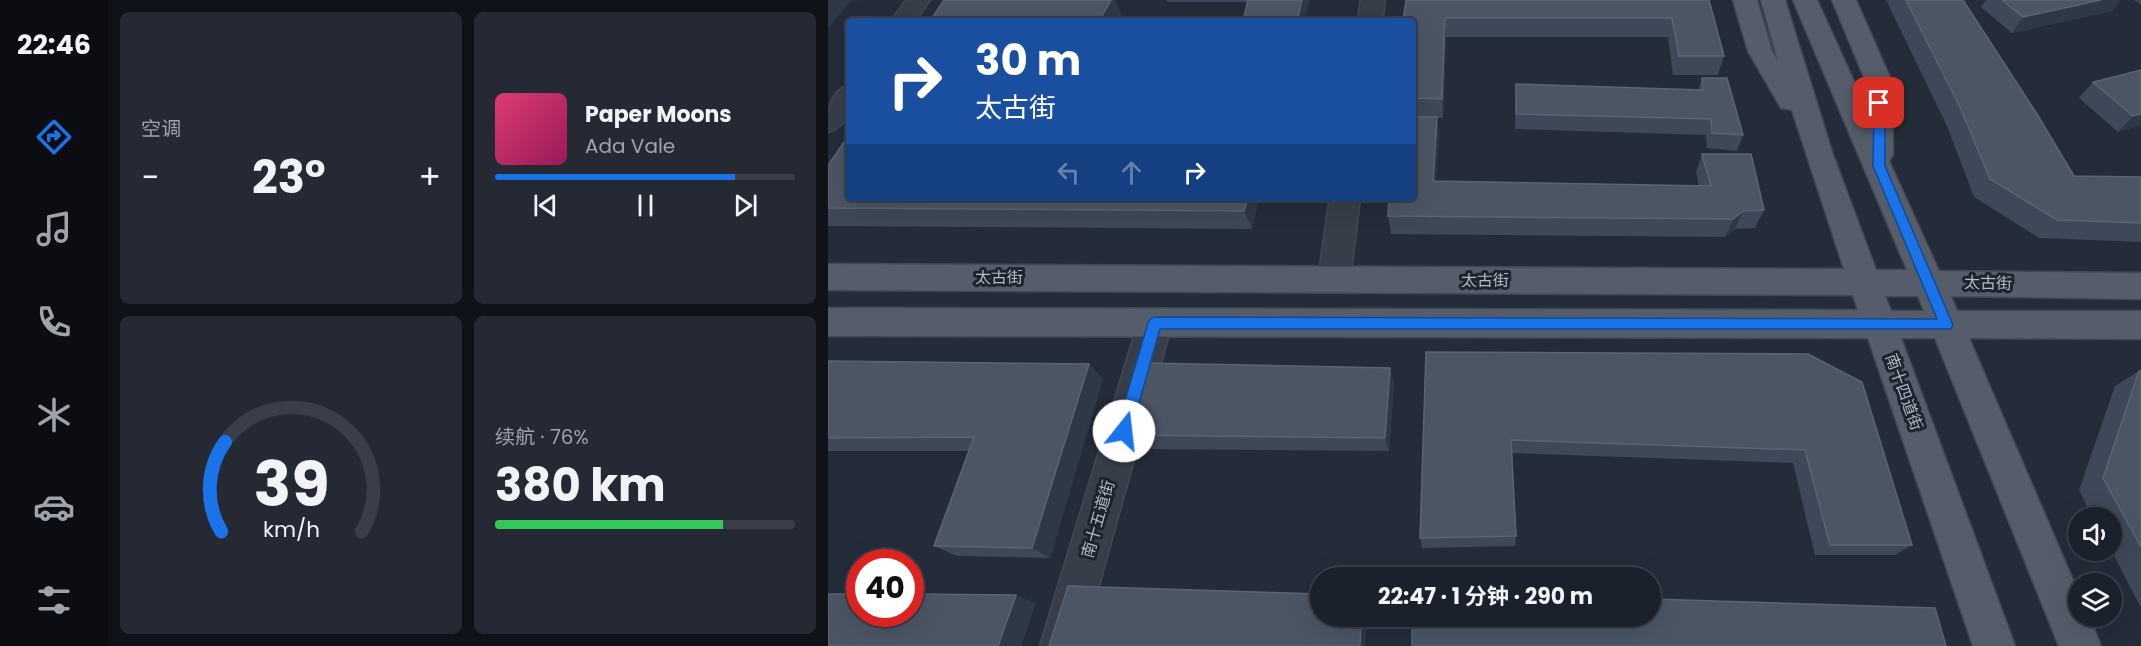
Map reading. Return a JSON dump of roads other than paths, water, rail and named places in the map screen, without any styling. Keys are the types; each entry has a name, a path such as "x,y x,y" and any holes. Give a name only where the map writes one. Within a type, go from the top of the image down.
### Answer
{"main road":[{"path":"1745,0 1760,51 1818,152"},
{"name":"南十四道街","path":"1773,0 1818,152 1994,646"},
{"path":"1805,0 1929,283 2080,646"},
{"path":"1844,0 1879,82 1879,166"},
{"name":"太古街","path":"828,277 1865,282 2141,286"},
{"path":"828,322 2141,325"}],"street":[{"path":"905,18 918,0"},
{"path":"1370,18 1373,0"},
{"path":"828,123 846,98"},
{"path":"1334,279 1345,201"},
{"name":"南十五道街","path":"1060,646 1155,323"}]}
